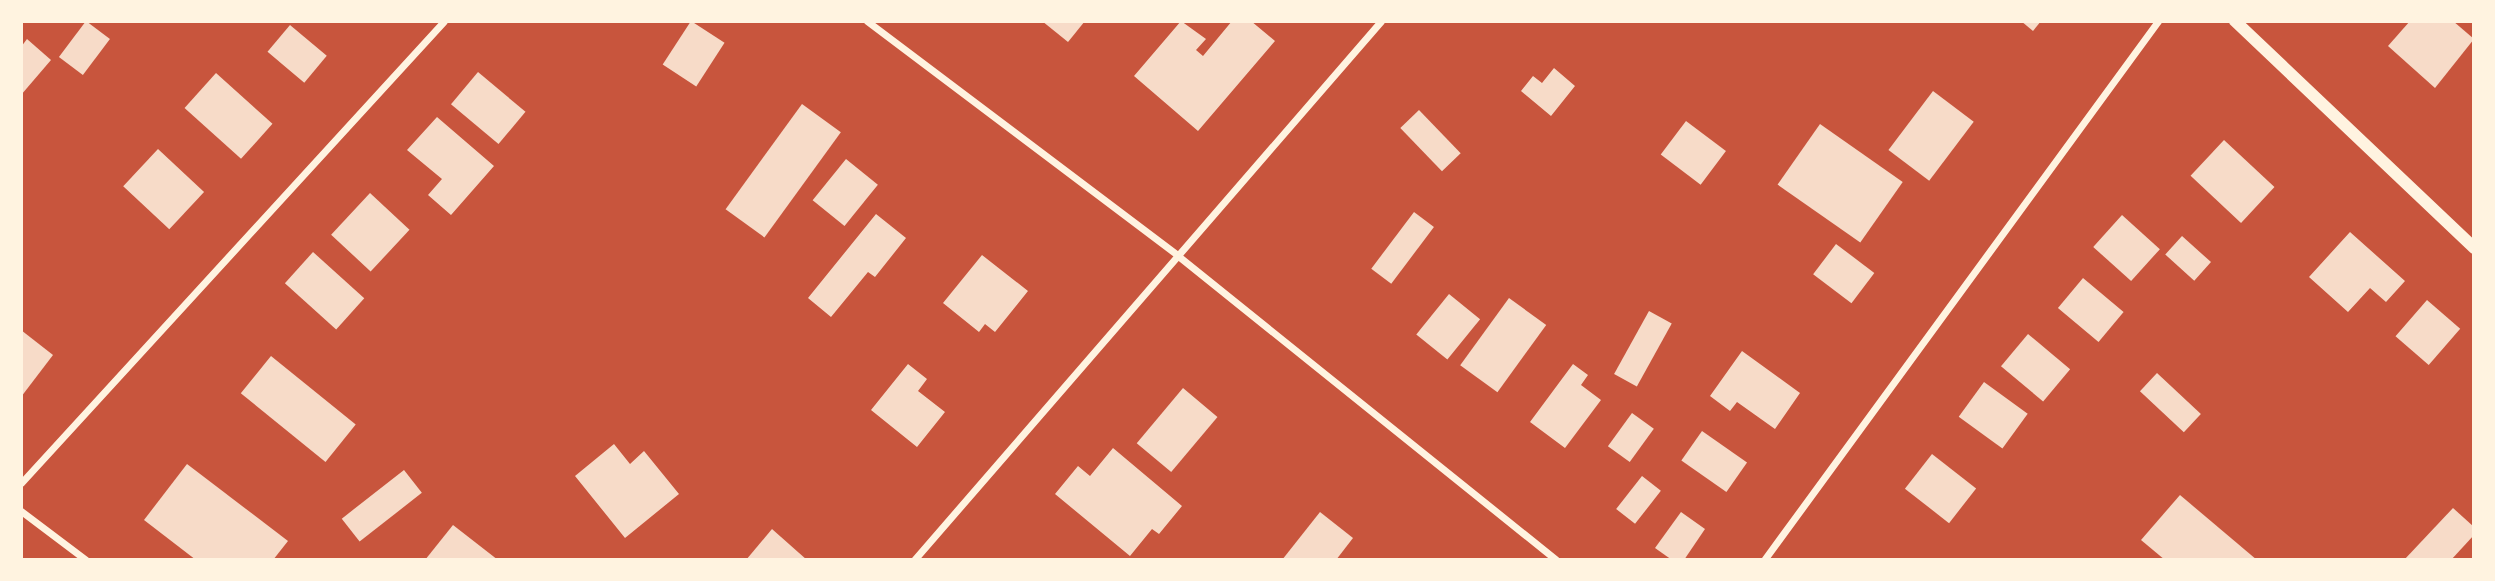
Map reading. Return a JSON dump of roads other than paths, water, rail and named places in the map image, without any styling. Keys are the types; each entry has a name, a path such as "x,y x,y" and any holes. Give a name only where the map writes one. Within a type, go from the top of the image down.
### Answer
{"street":[{"path":"21,483 444,21"},
{"path":"867,21 1177,255 1556,560"},
{"path":"914,560 1381,21"},
{"path":"1764,560 2158,21"},
{"path":"2235,21 2474,247"},
{"path":"21,511 86,560"}]}
